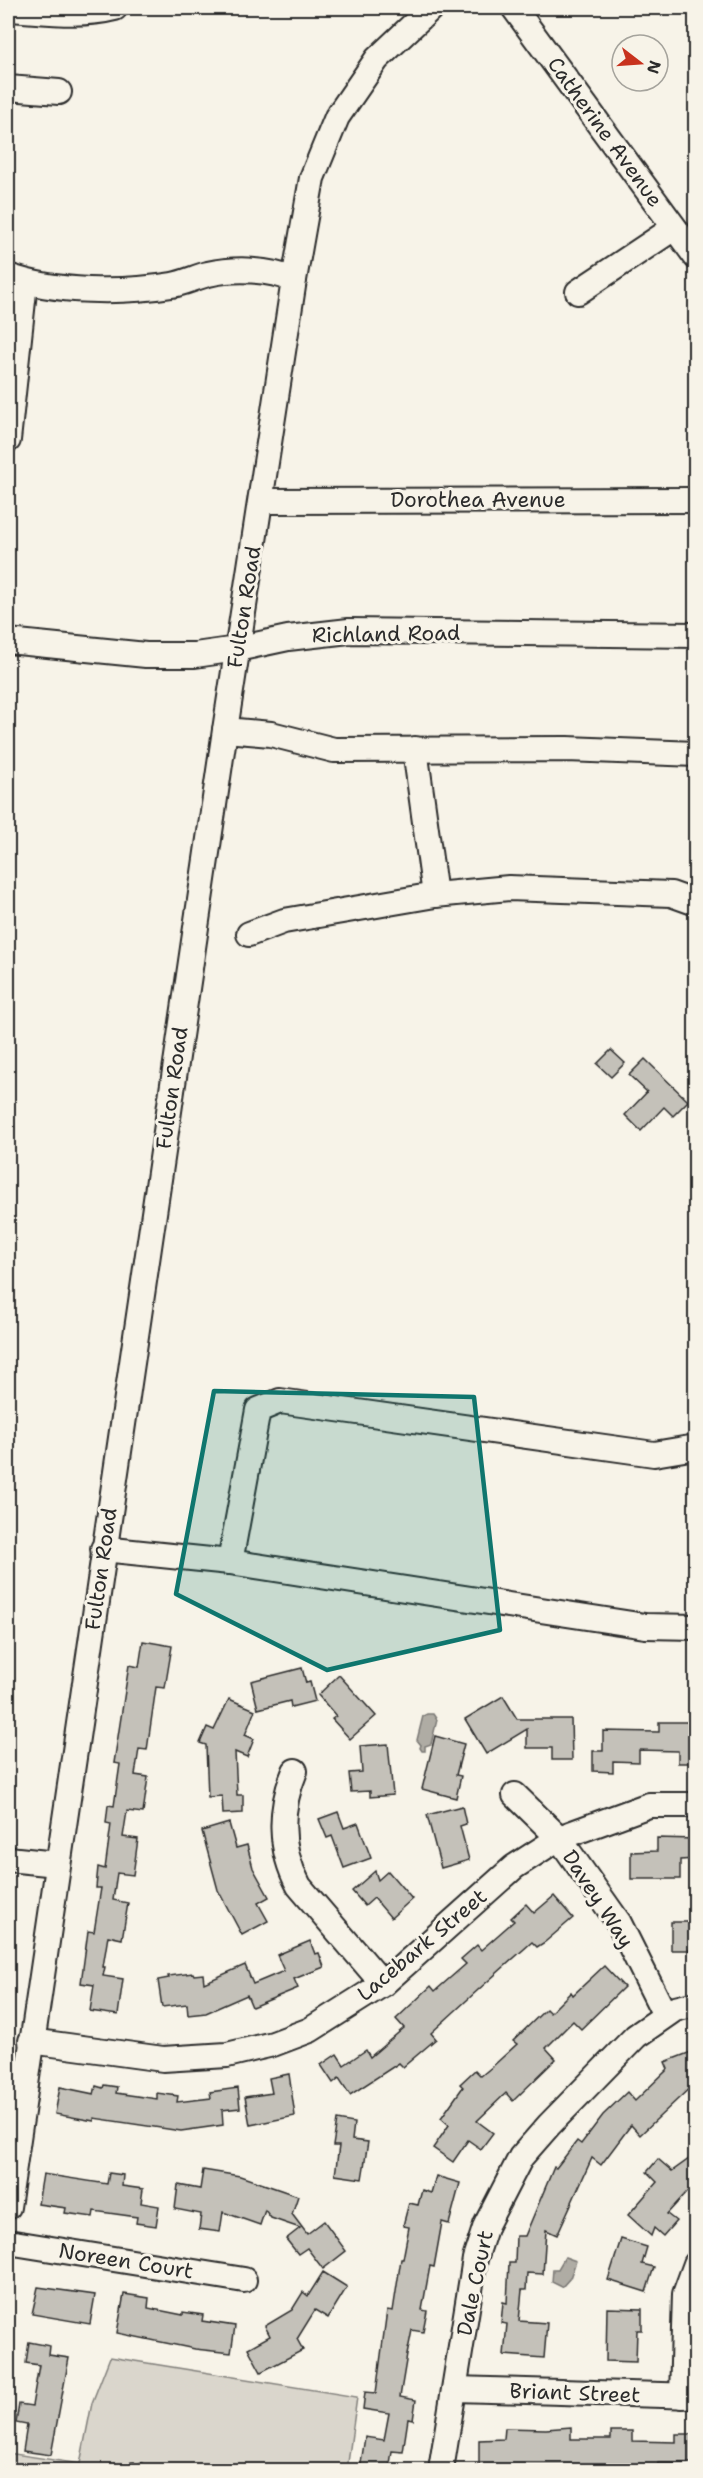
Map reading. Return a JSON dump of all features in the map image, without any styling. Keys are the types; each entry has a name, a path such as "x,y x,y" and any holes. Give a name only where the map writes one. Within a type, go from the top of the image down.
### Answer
{"street":[{"path":"8,9 70,14 99,12 115,8"},
{"name":"Fulton Road","path":"8,2207 225,729 294,280 312,178 337,117 377,59 431,8"},
{"name":"Catherine Avenue","path":"514,8 696,257"},
{"path":"8,88 59,92"},
{"path":"578,292 674,228"},
{"path":"8,440 16,279 61,287 125,289 174,285 209,274 277,273 294,280"},
{"name":"Dorothea Avenue","path":"261,501 696,500"},
{"name":"Richland Road","path":"8,641 146,656 195,655 288,638 349,632 696,635"},
{"path":"225,729 272,734 334,750 567,749 696,754"},
{"path":"415,749 435,895"},
{"path":"249,934 284,921 435,895 509,888 671,894 696,903"},
{"path":"230,1562 258,1410 280,1401 654,1454 696,1447"},
{"path":"103,1549 230,1562 645,1626 696,1627"},
{"path":"295,1771 286,1792 282,1832 291,1872 299,1886 383,1984"},
{"name":"Davey Way","path":"515,1795 559,1838 619,1923 665,2015"},
{"name":"Lacebark Street","path":"31,2041 163,2060 227,2055 273,2044 310,2030 383,1984 514,1868 559,1838 649,1805 696,1805"},
{"path":"8,1859 57,1864"},
{"name":"Dale Court","path":"441,2470 475,2259 486,2225 521,2157 636,2036 675,2009 696,2004"},
{"name":"Noreen Court","path":"8,2242 244,2280"},
{"path":"689,2396 685,2294 696,2264"},
{"name":"Briant Street","path":"455,2389 689,2396"}],"path":[{"path":"114,2470 126,2463 141,2463 161,2470"}],"highlighted area":[{"path":"214,1391 474,1397 500,1630 327,1670 176,1594"}],"shaded area":[{"path":"433,1714 437,1720 431,1744 425,1746 425,1751 422,1751 417,1740 423,1716"},
{"path":"565,2257 576,2261 570,2278 562,2287 552,2282 553,2269 558,2269"},
{"path":"110,2357 357,2397 347,2470 8,2470 8,2453 80,2464 92,2403"}],"building":[{"path":"611,1050 625,1063 611,1077 597,1064"},
{"path":"645,1059 688,1101 673,1116 664,1107 641,1131 625,1115 647,1092 629,1075"},
{"path":"143,1641 172,1646 165,1688 156,1687 147,1750 139,1749 135,1775 148,1777 143,1813 127,1811 123,1837 138,1839 133,1875 117,1873 113,1900 128,1903 122,1939 108,1936 103,1967 105,1967 103,1976 123,1979 118,2015 90,2011 94,1985 81,1983 88,1931 94,1932 101,1888 96,1888 98,1867 105,1869 111,1824 106,1823 108,1805 114,1806 120,1764 114,1763 129,1665 139,1667"},
{"path":"302,1668 306,1683 310,1682 315,1701 291,1707 290,1701 258,1709 251,1681"},
{"path":"339,1675 376,1716 350,1739 332,1719 336,1716 318,1695"},
{"path":"503,1696 517,1719 571,1719 572,1760 552,1760 552,1748 527,1748 527,1729 486,1754 465,1719"},
{"path":"229,1699 255,1710 245,1735 254,1739 247,1757 235,1752 237,1795 243,1795 243,1813 223,1814 222,1796 208,1797 206,1745 200,1743 207,1727 214,1730"},
{"path":"659,1722 695,1722 696,1763 678,1763 678,1751 639,1750 639,1762 613,1761 613,1772 593,1771 593,1751 603,1751 603,1731 659,1732"},
{"path":"435,1736 464,1744 456,1775 461,1776 456,1798 422,1789"},
{"path":"388,1744 393,1795 370,1797 370,1791 351,1792 349,1773 362,1772 360,1746"},
{"path":"462,1806 466,1824 460,1826 469,1860 441,1868 427,1815"},
{"path":"338,1812 344,1828 358,1823 371,1858 344,1868 332,1836 327,1838 319,1819"},
{"path":"229,1823 236,1848 247,1845 253,1868 269,1897 258,1903 268,1921 242,1935 218,1890 202,1831"},
{"path":"657,1838 696,1839 696,1859 680,1860 680,1879 631,1879 631,1852 657,1851"},
{"path":"375,1871 378,1880 388,1871 412,1899 391,1918 374,1898 365,1906 352,1891"},
{"path":"554,1896 573,1918 537,1947 532,1942 431,2033 436,2039 403,2067 399,2063 350,2095 339,2078 333,2083 321,2065 337,2054 344,2065 366,2050 370,2057 404,2028 396,2019 431,1986 435,1991 466,1964 461,1959 477,1945 481,1950 514,1921 511,1918 526,1904 534,1913"},
{"path":"671,1922 696,1922 696,1950 671,1950"},
{"path":"310,1941 315,1954 319,1953 324,1967 294,1979 298,1988 252,2007 247,1995 206,2013 188,2015 187,2004 162,2007 158,1980 169,1978 168,1976 193,1973 194,1975 203,1974 204,1983 245,1965 253,1984 284,1971 277,1955"},
{"path":"604,1966 624,1987 581,2029 573,2021 546,2048 556,2059 513,2101 506,2093 477,2121 493,2133 481,2149 468,2140 453,2162 433,2148 449,2125 441,2118 463,2087 460,2084 475,2070 481,2076 517,2044 513,2041 546,2009 550,2013 571,1992 573,1995"},
{"path":"696,2050 696,2082 640,2135 631,2125 601,2165 592,2158 557,2235 546,2230 543,2274 527,2273 526,2290 522,2290 519,2321 547,2323 544,2358 504,2355 507,2324 501,2323 503,2302 507,2303 509,2263 515,2263 516,2236 525,2236 554,2167 556,2168 577,2141 581,2144 603,2115 627,2092 635,2101 668,2069 665,2062"},
{"path":"289,2074 295,2116 250,2125 245,2097 272,2093 269,2078"},
{"path":"104,2085 117,2087 116,2093 157,2099 157,2093 178,2096 177,2102 211,2098 210,2092 238,2088 240,2108 222,2110 223,2125 181,2131 55,2114 60,2087 94,2094 96,2086 103,2088"},
{"path":"337,2120 354,2123 352,2140 368,2142 362,2179 335,2175 339,2146 333,2146"},
{"path":"696,2154 696,2182 667,2214 676,2221 663,2236 654,2228 651,2236 628,2215 657,2182 647,2172 658,2159 672,2171"},
{"path":"203,2170 240,2176 298,2196 292,2214 307,2234 324,2221 346,2251 323,2269 307,2248 298,2254 286,2239 300,2228 271,2218 265,2210 260,2225 223,2212 220,2232 199,2229 201,2214 175,2209 178,2185 200,2189"},
{"path":"109,2173 123,2175 122,2186 143,2189 141,2203 159,2206 156,2226 136,2223 137,2217 94,2211 93,2217 65,2213 66,2208 38,2204 43,2174 107,2184"},
{"path":"436,2176 460,2183 449,2224 442,2222 434,2267 430,2266 422,2310 427,2311 423,2332 412,2330 407,2355 400,2397 416,2400 413,2420 408,2419 403,2452 392,2451 389,2470 360,2470 365,2437 384,2440 389,2413 363,2409 365,2392 376,2393 387,2310 393,2311 401,2259 403,2259 409,2227 403,2226 405,2218 409,2203 418,2205 422,2190 431,2193"},
{"path":"621,2239 647,2247 642,2264 654,2267 646,2292 608,2280"},
{"path":"323,2272 347,2287 328,2318 315,2310 297,2339 303,2350 261,2372 248,2348 270,2336 265,2326 292,2310 303,2292 308,2296"},
{"path":"38,2287 95,2295 90,2324 32,2314"},
{"path":"124,2294 149,2298 148,2308 183,2315 183,2312 203,2315 202,2321 235,2326 231,2353 195,2349 117,2333"},
{"path":"607,2308 642,2309 642,2330 637,2330 636,2362 606,2361"},
{"path":"29,2342 50,2346 49,2355 69,2358 51,2455 23,2451 27,2425 16,2423 19,2404 32,2406 39,2365 26,2363"},
{"path":"571,2427 571,2439 611,2439 611,2431 632,2431 632,2441 676,2442 676,2434 696,2434 696,2463 658,2463 658,2470 614,2470 614,2467 479,2469 479,2440 504,2439 505,2428"}]}
